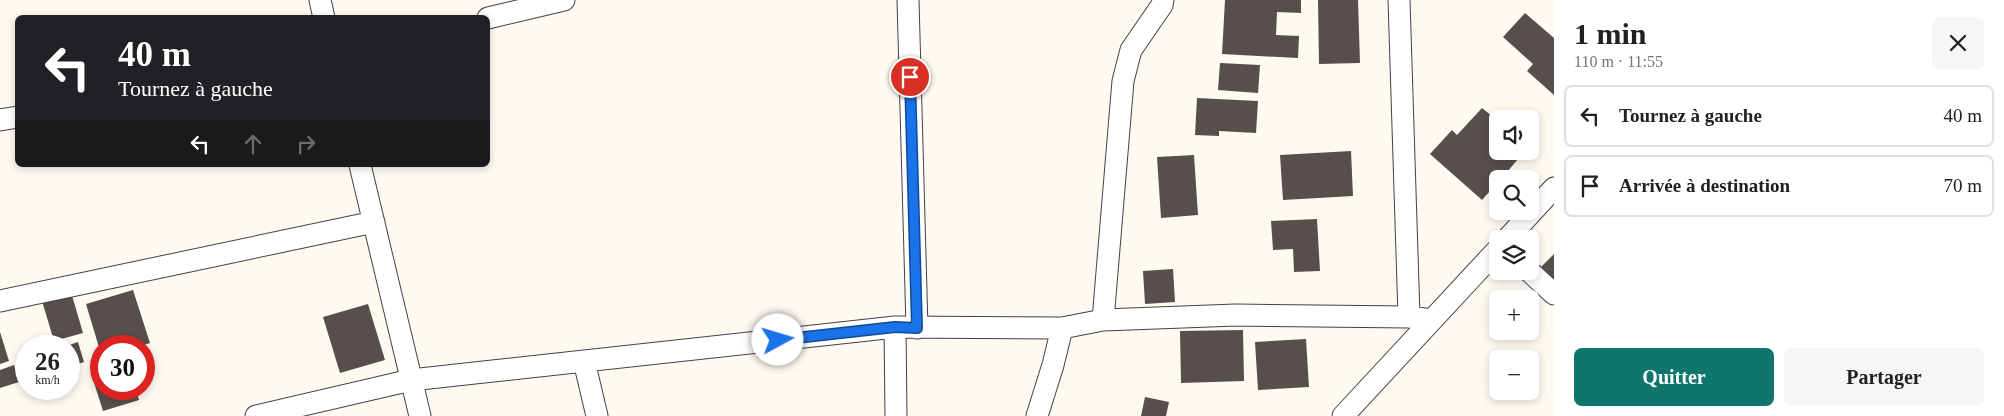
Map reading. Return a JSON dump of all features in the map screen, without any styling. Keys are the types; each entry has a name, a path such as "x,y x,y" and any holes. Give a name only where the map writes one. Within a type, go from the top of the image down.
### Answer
{"street":[{"path":"320,0 323,15"},
{"path":"490,18 564,0"},
{"path":"908,0 917,328"},
{"path":"1103,320 1123,81 1131,50 1164,0"},
{"path":"1399,0 1409,317"},
{"path":"0,120 15,118"},
{"path":"360,167 420,416"},
{"path":"1515,230 1554,188"},
{"path":"0,301 374,222"},
{"path":"1343,416 1489,259"},
{"path":"1539,280 1554,294"},
{"path":"256,416 411,380 895,327 1062,328 1103,320 1236,315 1409,317 1432,320"},
{"path":"895,327 896,416"},
{"path":"1037,416 1062,328"},
{"path":"584,361 596,416"}],"building":[{"path":"1225,0 1301,0 1301,13 1277,12 1276,35 1299,36 1298,58 1222,54"},
{"path":"1318,0 1358,0 1360,63 1319,64"},
{"path":"1525,13 1554,38 1554,95 1527,71 1533,64 1503,37"},
{"path":"1220,63 1260,65 1258,93 1218,90"},
{"path":"1197,98 1258,101 1256,133 1219,131 1219,136 1195,135"},
{"path":"1482,108 1489,114 1489,160 1517,160 1509,170 1489,170 1489,192 1482,200 1430,154 1452,130 1457,135"},
{"path":"1351,151 1353,196 1283,200 1280,155"},
{"path":"1194,155 1198,215 1161,218 1157,157"},
{"path":"1317,219 1320,271 1294,272 1293,249 1273,250 1271,221"},
{"path":"1554,254 1554,290 1539,271"},
{"path":"1173,269 1175,302 1145,304 1143,271"},
{"path":"133,290 147,335 95,335 86,304"},
{"path":"71,292 83,333 76,335 52,335 42,301"},
{"path":"368,304 385,360 340,373 323,317"},
{"path":"1243,330 1244,381 1181,383 1180,331"},
{"path":"0,332 9,361 0,364"},
{"path":"1306,339 1309,387 1258,390 1255,342"},
{"path":"80,349 84,362 80,363"},
{"path":"14,365 15,383 0,388 0,370"},
{"path":"1145,397 1169,402 1166,416 1141,416"},
{"path":"100,400 139,400 103,411"}],"route":[{"path":"778,340 895,327 917,328 910,77"}]}
